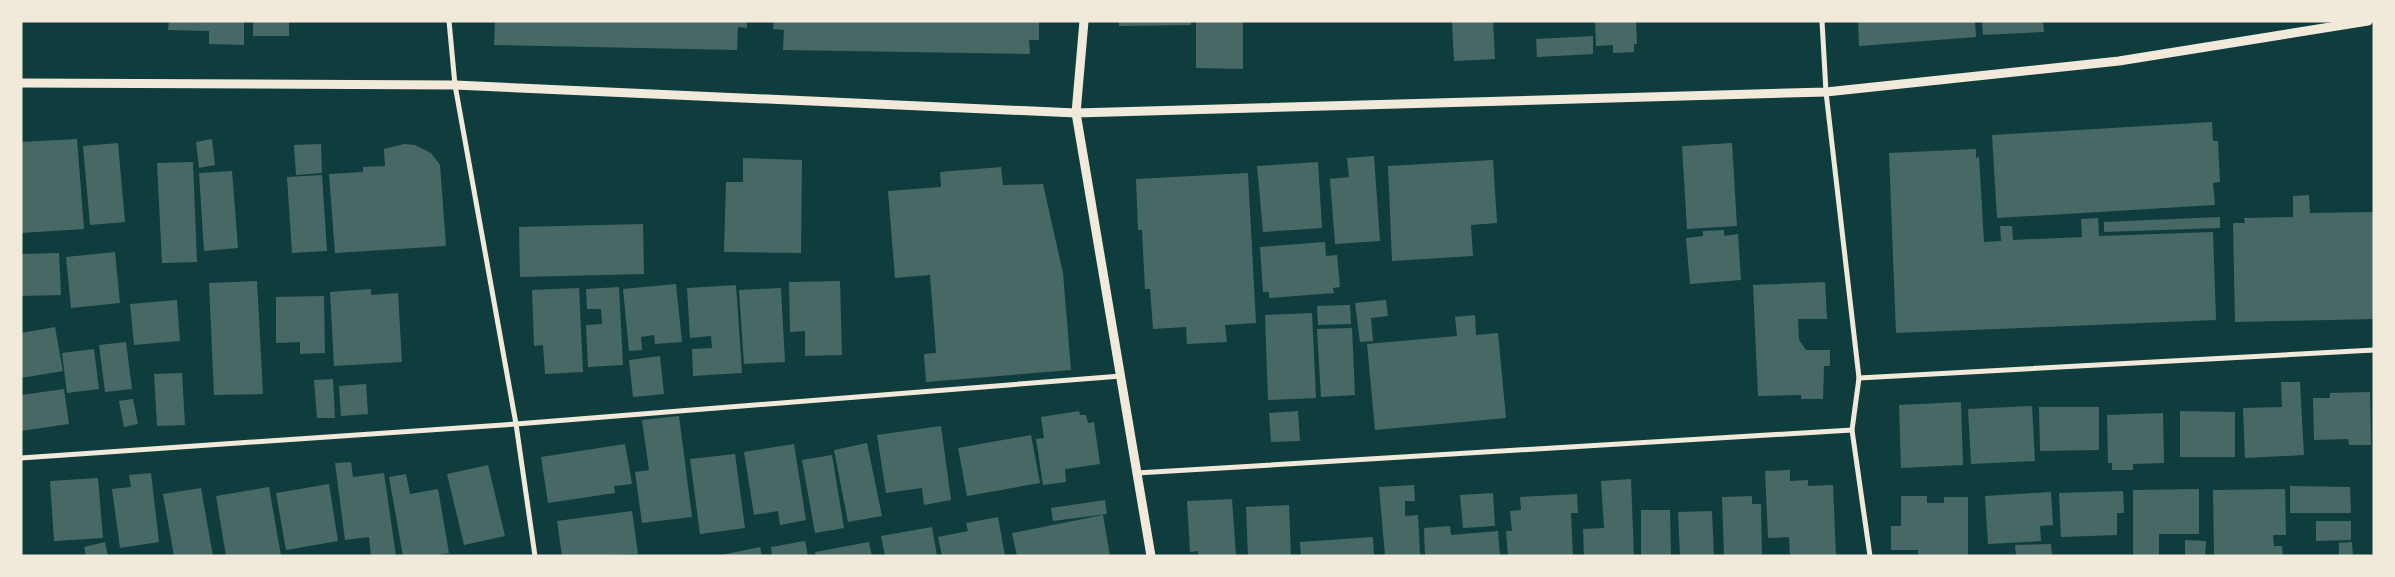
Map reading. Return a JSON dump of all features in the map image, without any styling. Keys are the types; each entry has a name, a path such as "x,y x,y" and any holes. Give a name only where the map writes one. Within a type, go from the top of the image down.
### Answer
{"street":[{"path":"449,21 455,85 516,424 534,556"},
{"path":"1084,21 1076,113 1151,556"},
{"path":"1822,21 1826,92 1858,378 1852,430 1870,556"},
{"path":"21,82 455,85 1076,113 1826,92 2119,61 2368,21"},
{"path":"1858,378 2374,350"},
{"path":"21,458 516,424 1121,376"},
{"path":"1137,473 1852,430"}],"building":[{"path":"169,21 244,21 244,45 209,44 209,31 168,30"},
{"path":"253,21 289,21 289,36 253,36"},
{"path":"495,21 747,21 747,28 738,27 737,50 494,45"},
{"path":"774,21 1039,21 1039,40 1029,40 1030,54 783,50 784,30 773,29"},
{"path":"1119,21 1191,21 1191,25 1119,26"},
{"path":"1196,21 1243,21 1243,69 1196,68"},
{"path":"1452,21 1493,21 1495,59 1454,61"},
{"path":"1595,21 1636,21 1637,44 1634,44 1634,52 1613,53 1613,45 1596,46"},
{"path":"1858,21 1975,21 1976,37 1859,46"},
{"path":"1982,21 2043,21 2044,32 1983,35"},
{"path":"1593,36 1593,54 1537,57 1536,39"},
{"path":"2212,122 2213,141 2218,141 2220,182 2213,183 2215,205 1997,218 1992,135"},
{"path":"77,139 84,229 21,233 21,142"},
{"path":"212,139 215,165 199,168 196,142"},
{"path":"118,143 125,222 90,225 83,146"},
{"path":"1732,143 1737,226 1687,229 1682,146"},
{"path":"321,144 322,173 296,175 294,145"},
{"path":"404,144 415,145 431,153 440,165 446,246 335,253 329,174 363,172 363,167 385,166 384,149"},
{"path":"1976,149 1976,158 1979,157 1984,242 2001,241 2000,226 2012,226 2013,240 2082,237 2081,219 2098,218 2099,236 2213,232 2216,320 1896,333 1889,153"},
{"path":"1374,156 1380,241 1335,244 1330,179 1349,177 1347,158"},
{"path":"743,158 802,160 801,253 724,252 726,182 743,182"},
{"path":"1493,160 1497,223 1471,225 1473,256 1392,261 1388,166"},
{"path":"193,162 197,262 162,263 157,163"},
{"path":"1318,162 1322,228 1263,232 1257,166"},
{"path":"1001,167 1003,185 1043,184 1063,273 1071,370 926,382 924,354 936,353 930,275 895,278 888,191 941,187 940,172"},
{"path":"232,171 238,248 204,251 199,173"},
{"path":"1248,173 1256,323 1225,325 1227,342 1187,344 1186,327 1153,329 1150,289 1145,289 1142,230 1138,230 1136,179"},
{"path":"322,175 327,251 292,253 287,177"},
{"path":"2309,195 2310,213 2374,212 2374,319 2235,322 2233,223 2245,223 2244,218 2293,217 2293,196"},
{"path":"2220,217 2220,228 2104,232 2104,222"},
{"path":"643,224 644,274 520,277 519,227"},
{"path":"1724,230 1724,236 1738,234 1741,280 1690,284 1686,238 1703,236 1703,231"},
{"path":"1325,242 1326,256 1337,255 1340,287 1333,288 1334,293 1269,298 1269,292 1263,292 1260,247"},
{"path":"115,252 120,303 71,308 66,257"},
{"path":"59,253 61,295 21,296 21,254"},
{"path":"257,281 263,394 214,395 209,283"},
{"path":"840,281 842,355 805,356 805,331 790,332 789,282"},
{"path":"1825,282 1827,319 1798,319 1799,340 1806,350 1830,350 1830,366 1824,366 1823,399 1801,399 1801,395 1758,396 1753,285"},
{"path":"676,284 682,342 655,344 654,335 641,337 642,350 629,351 623,289"},
{"path":"736,285 742,373 693,376 692,349 712,348 711,336 690,338 687,288"},
{"path":"619,287 623,365 588,367 586,325 602,324 601,309 587,309 586,289"},
{"path":"579,288 583,372 545,374 543,345 534,346 532,290"},
{"path":"781,288 785,362 744,364 739,290"},
{"path":"371,289 371,295 398,293 402,362 334,366 330,292"},
{"path":"324,296 325,353 300,354 300,342 276,343 276,297"},
{"path":"177,300 180,341 134,345 130,304"},
{"path":"1386,300 1388,316 1371,318 1373,341 1360,342 1355,303"},
{"path":"1350,305 1351,324 1318,325 1317,306"},
{"path":"1312,313 1316,398 1268,400 1265,315"},
{"path":"1475,315 1476,335 1498,333 1506,418 1375,430 1367,344 1457,336 1455,317"},
{"path":"55,327 63,371 21,378 21,333"},
{"path":"1352,328 1355,395 1321,397 1317,329"},
{"path":"126,342 132,389 105,392 99,345"},
{"path":"94,349 99,389 67,393 62,353"},
{"path":"660,356 664,394 633,397 629,360"},
{"path":"182,373 185,425 157,426 154,374"},
{"path":"333,379 335,418 317,418 314,380"},
{"path":"2281,382 2300,382 2304,455 2245,458 2243,408 2282,407"},
{"path":"366,384 368,414 341,416 339,386"},
{"path":"64,389 69,424 21,431 21,395"},
{"path":"2370,392 2371,445 2349,445 2348,439 2314,440 2313,398 2330,398 2330,393"},
{"path":"133,399 138,424 124,427 119,401"},
{"path":"1961,402 1963,465 1901,468 1899,405"},
{"path":"2032,406 2035,461 1971,464 1968,409"},
{"path":"2039,407 2099,407 2099,450 2040,451"},
{"path":"1079,411 1080,415 1086,415 1088,423 1094,422 1100,464 1065,469 1066,482 1043,485 1036,439 1044,438 1041,417"},
{"path":"1298,411 1300,441 1271,442 1269,413"},
{"path":"2180,411 2235,412 2235,457 2180,457"},
{"path":"2163,413 2164,463 2133,464 2133,470 2112,470 2112,463 2108,463 2107,415"},
{"path":"679,416 692,517 642,523 635,472 649,470 642,420"},
{"path":"941,426 951,500 924,505 922,488 886,493 877,435"},
{"path":"1031,435 1040,483 967,496 958,448"},
{"path":"867,443 882,516 848,522 834,450"},
{"path":"625,444 632,484 614,486 615,493 548,503 541,457"},
{"path":"794,444 806,520 780,525 778,511 754,515 744,452"},
{"path":"735,454 745,528 700,534 690,459"},
{"path":"832,455 844,528 815,533 802,460"},
{"path":"351,462 353,477 384,473 396,556 371,556 369,537 345,540 335,463"},
{"path":"488,465 505,536 464,545 447,474"},
{"path":"1790,470 1790,481 1808,480 1808,486 1833,485 1836,556 1790,556 1789,537 1768,538 1765,471"},
{"path":"151,473 159,542 120,548 112,489 131,487 129,475"},
{"path":"406,474 410,494 438,489 449,553 431,556 403,556 389,477"},
{"path":"98,478 103,538 54,541 50,481"},
{"path":"1631,479 1634,556 1584,556 1583,529 1604,528 1601,481"},
{"path":"329,484 338,541 286,550 276,493"},
{"path":"1414,485 1415,501 1405,501 1405,516 1418,515 1420,556 1385,556 1379,487"},
{"path":"2290,486 2350,487 2351,513 2290,513"},
{"path":"269,487 281,556 226,556 216,496"},
{"path":"201,488 213,556 174,556 163,494"},
{"path":"2199,489 2199,534 2159,534 2159,556 2133,556 2133,490"},
{"path":"2285,489 2286,535 2273,535 2274,546 2282,546 2283,556 2214,556 2213,490"},
{"path":"2123,491 2124,513 2117,513 2117,535 2061,537 2059,493"},
{"path":"2051,492 2053,525 2040,526 2041,541 1988,544 1985,496"},
{"path":"1493,493 1495,526 1463,528 1460,495"},
{"path":"1577,494 1578,513 1571,513 1573,556 1508,556 1506,531 1512,531 1510,511 1521,510 1520,497"},
{"path":"1752,496 1752,504 1761,504 1762,556 1724,556 1722,497"},
{"path":"1901,496 1927,496 1927,503 1944,503 1944,497 1968,497 1968,556 1918,556 1918,550 1891,550 1891,526 1901,526"},
{"path":"1232,499 1236,556 1198,556 1198,551 1190,552 1187,501"},
{"path":"1105,500 1107,514 1053,521 1051,508"},
{"path":"1289,505 1291,556 1248,556 1246,507"},
{"path":"1641,510 1670,510 1671,556 1641,556"},
{"path":"632,511 638,554 562,556 557,521"},
{"path":"1712,511 1714,556 1680,556 1678,512"},
{"path":"1103,515 1110,556 1017,556 1012,533"},
{"path":"998,517 1005,556 942,556 938,537 968,531 966,523"},
{"path":"2316,521 2351,521 2351,540 2316,541"},
{"path":"1450,526 1451,535 1498,531 1500,556 1425,556 1424,528"},
{"path":"932,527 937,556 885,556 881,536"},
{"path":"1373,537 1374,556 1301,556 1300,542"},
{"path":"2185,540 2206,541 2205,556 2185,556"},
{"path":"805,541 808,556 772,556 771,547"},
{"path":"105,542 108,556 86,556 84,547"},
{"path":"869,542 872,556 816,556 815,552"},
{"path":"2352,542 2353,556 2339,556 2339,543"},
{"path":"2051,544 2052,556 2016,556 2015,545"},
{"path":"760,547 762,556 721,556 721,555"}]}
